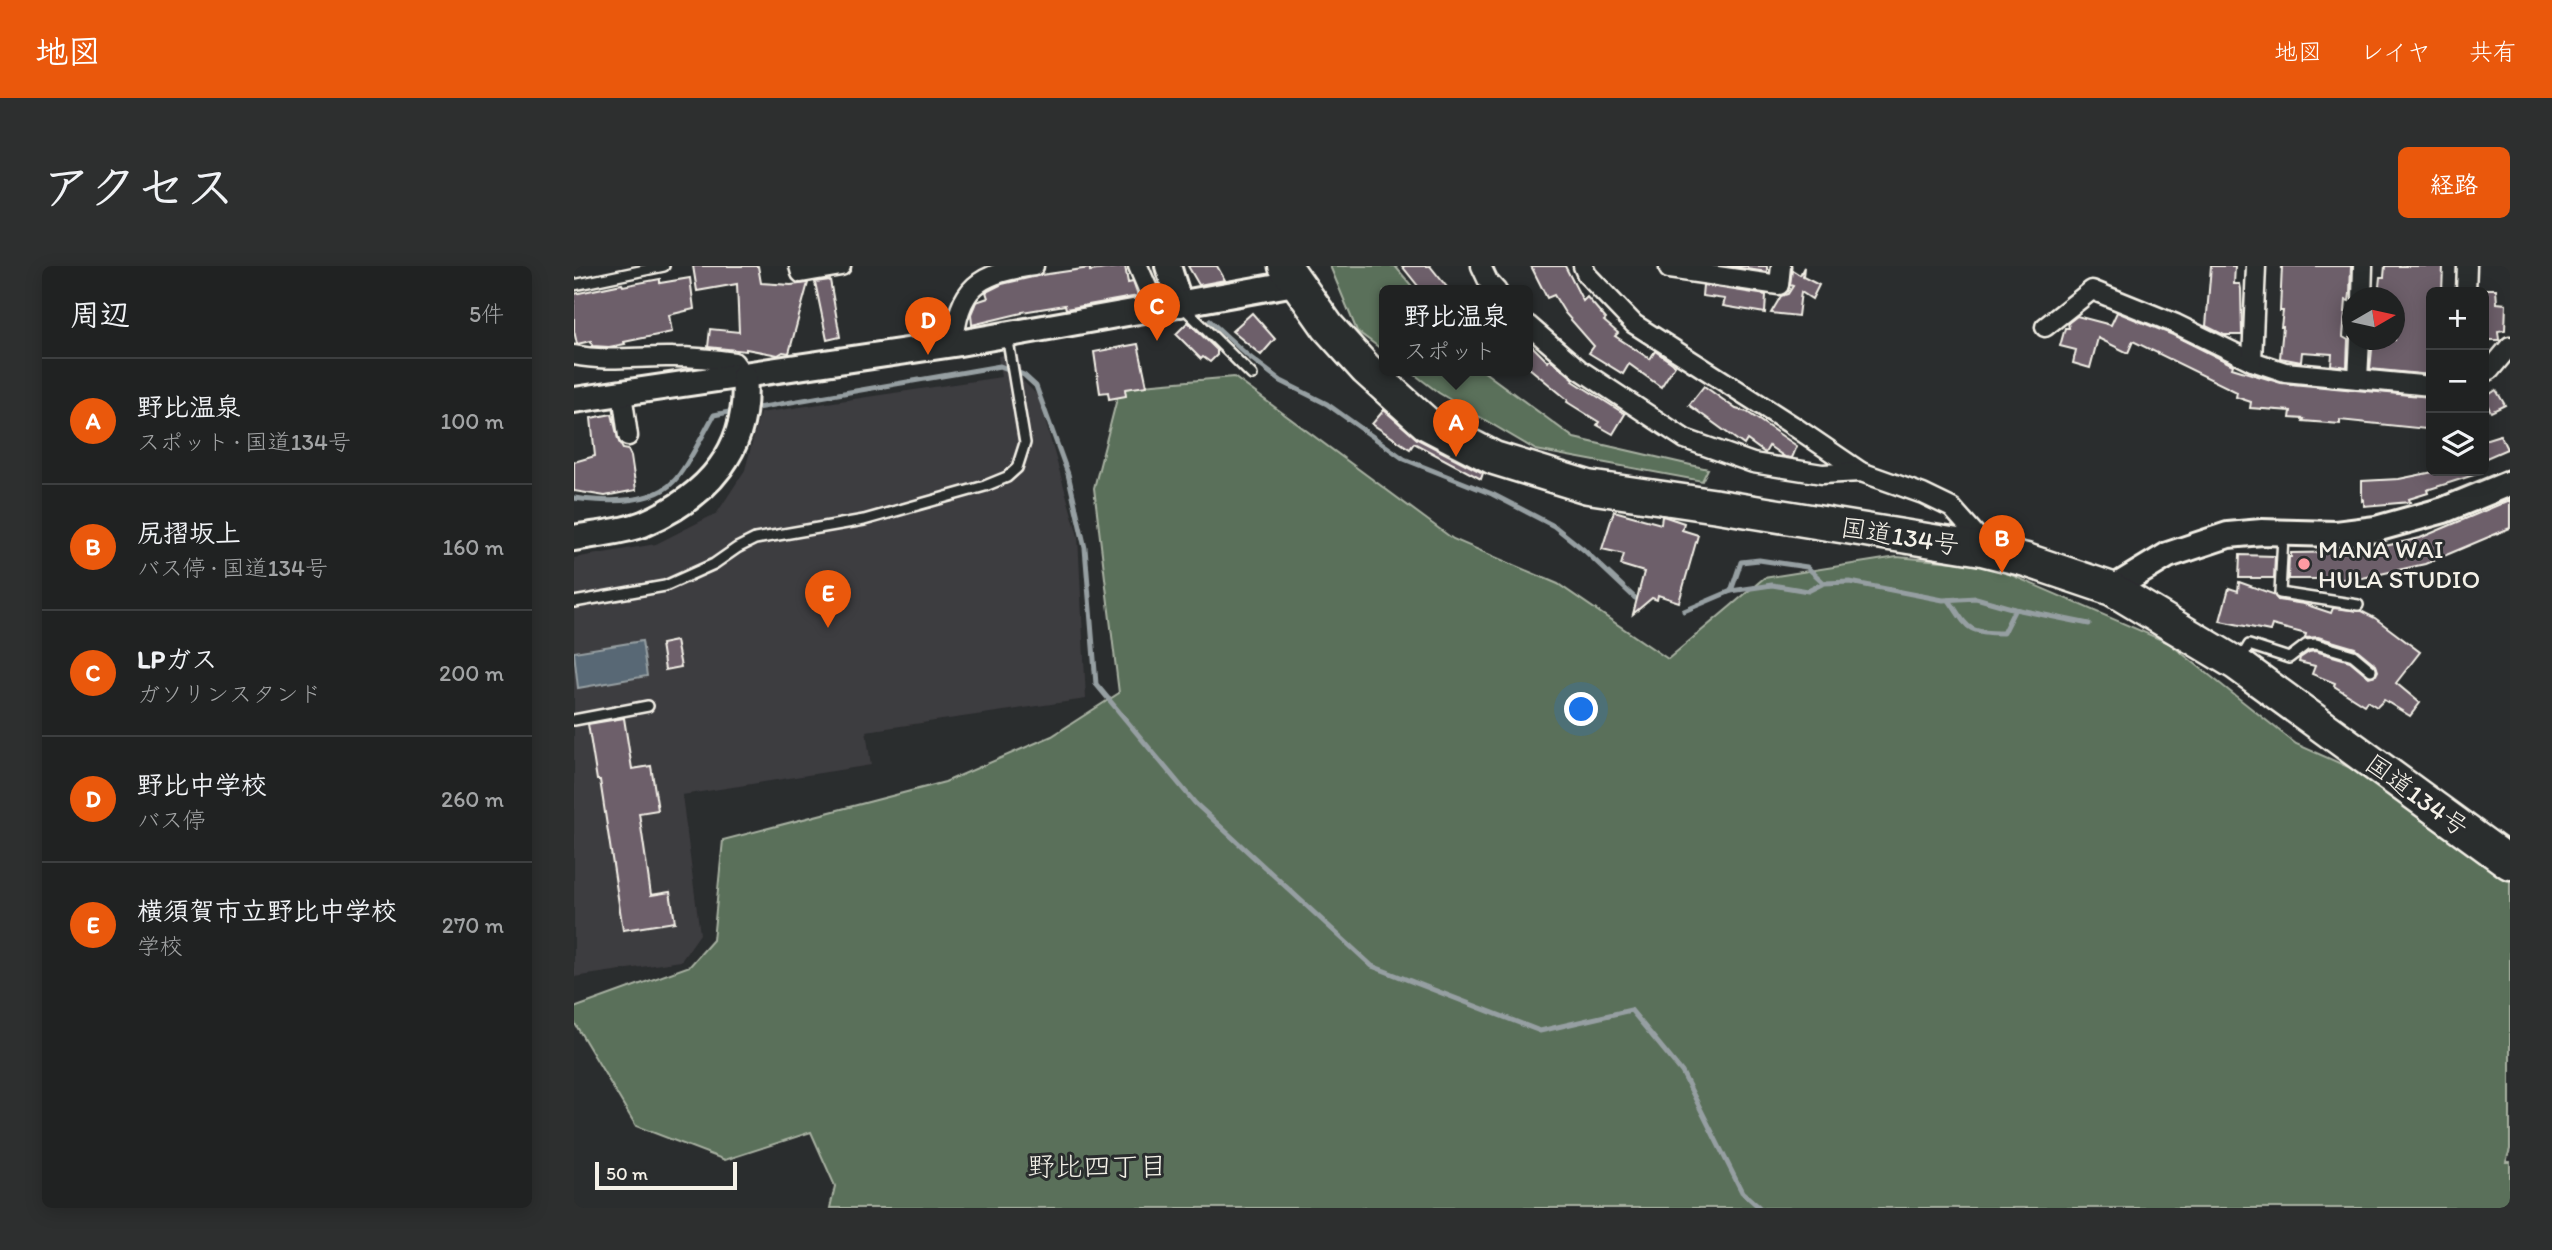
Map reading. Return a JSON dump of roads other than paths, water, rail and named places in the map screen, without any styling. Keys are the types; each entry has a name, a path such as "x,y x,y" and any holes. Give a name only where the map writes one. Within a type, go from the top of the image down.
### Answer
{"highway":[{"name":"国道134号","path":"1290,275 1328,327 1366,369 1426,423 1494,458 1588,487 1982,549 2026,560 2112,589 2237,664 2510,863"}],"street":[{"path":"799,266 801,273 841,266"},
{"path":"954,344 956,318 963,299 986,278 1008,270 1034,266"},
{"path":"1138,266 1168,306"},
{"path":"1168,266 1168,306"},
{"path":"1481,266 1492,285"},
{"path":"1583,266 1587,275 1634,324 1861,472 1923,494 1952,508 1976,535 1982,549"},
{"path":"1669,266 1669,269 1779,285 1781,266"},
{"path":"2252,361 2256,266"},
{"path":"2362,287 2363,266"},
{"path":"2466,287 2467,266"},
{"path":"574,400 622,393 744,398 954,344 1168,306 1290,275"},
{"path":"2045,327 2092,290 2176,324 2252,361 2285,372 2426,386"},
{"path":"1533,329 1579,369 1685,439 1753,463 1822,474 1861,472"},
{"path":"2489,370 2510,346"},
{"path":"2358,379 2359,350"},
{"path":"574,355 594,359 672,356 734,362 744,398 730,455 710,482 679,506 640,525 574,538"},
{"path":"622,393 628,436"},
{"path":"2112,589 2168,555 2228,535 2262,532 2336,534 2376,529 2444,510 2510,483"}],"lane":[{"path":"574,285 664,266"},
{"path":"1168,306 1252,375"},
{"path":"574,602 665,586 714,564 755,539 864,520 985,486 1007,477 1017,468 1025,443 1007,335"},
{"path":"2283,534 2280,593 2358,605"},
{"path":"2237,664 2249,645 2289,658 2306,645 2316,644 2353,655 2371,670"},
{"path":"574,720 648,706"}],"water":[{"path":"642,641 647,676 578,688 574,652"}],"waterway":[{"path":"1210,321 1281,381 1327,404 1404,459 1492,494 1554,526 1635,598"},
{"path":"751,409 1000,366 1024,375 1036,386 1068,474 1085,548 1096,684 1195,803 1372,966 1540,1031 1631,1010 1682,1072 1742,1192 1760,1208"},
{"path":"574,498 627,500 665,489 684,468 714,415 734,411"},
{"path":"1684,611 1731,591 1741,562 1759,560 1807,567 1824,583 1850,582 1943,600 1976,598 2089,624"},
{"path":"1731,591 1772,585 1808,591 1824,583"},
{"path":"1949,600 1969,627 1982,632 2003,633 2015,609"}],"place":[{"name":"LPガス","path":"1157,341"},
{"name":"野比中学校","path":"928,355"},
{"name":"野比温泉","path":"1456,457"},
{"name":"MANA WAI HULA STUDIO","path":"2304,564"},
{"name":"尻摺坂上","path":"2002,573"},
{"name":"横須賀市立野比中学校","path":"828,628"}],"district":[{"name":"野比四丁目","path":"1097,1166"}]}
